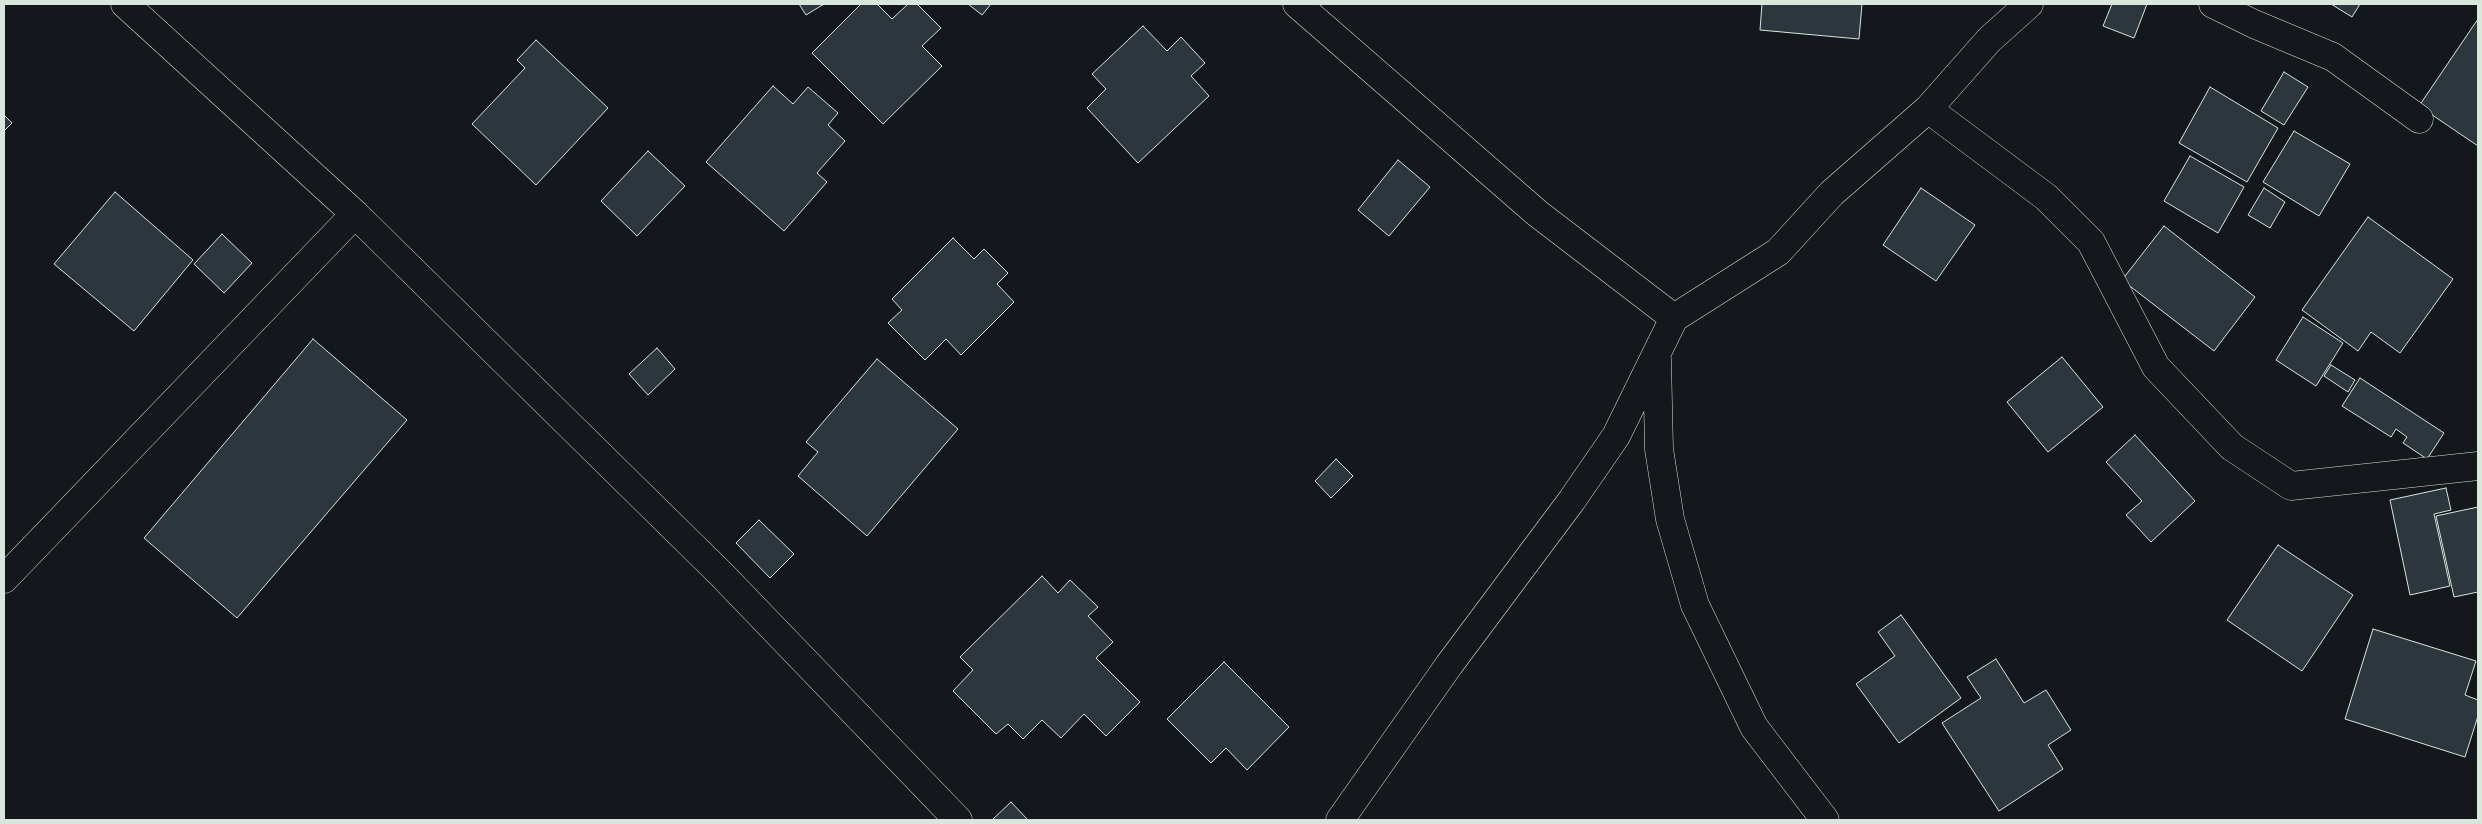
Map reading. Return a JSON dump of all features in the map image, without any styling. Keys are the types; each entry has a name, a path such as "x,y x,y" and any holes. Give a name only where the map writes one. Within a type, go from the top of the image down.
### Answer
{"street":[{"path":"125,4 355,214 722,575 958,820"},
{"path":"1297,4 1537,213 1674,318"},
{"path":"1340,820 1449,665 1572,500 1616,436 1674,318 1778,252 1832,193 1928,108 1989,40 2029,4"},
{"path":"2213,4 2254,24 2333,57 2419,119"},
{"path":"1928,108 2046,197 2091,242 2156,367 2232,447 2291,486 2478,466"},
{"path":"4,579 355,214"},
{"path":"1657,355 1659,449 1670,519 1695,605 1754,728 1825,820"}],"building":[{"path":"799,4 824,4 806,15"},
{"path":"861,4 877,4 892,19 908,4 917,4 941,28 922,46 942,66 883,124 812,53"},
{"path":"968,4 991,4 982,15"},
{"path":"1762,4 1862,4 1859,39 1760,30"},
{"path":"2112,4 2147,4 2134,38 2103,26"},
{"path":"2331,4 2360,4 2352,17"},
{"path":"2478,19 2478,146 2419,106"},
{"path":"1143,26 1167,51 1181,37 1205,63 1191,76 1209,96 1138,163 1087,108 1106,89 1092,74"},
{"path":"536,40 608,108 536,185 472,124 525,68 517,60"},
{"path":"2284,72 2308,87 2284,125 2261,111"},
{"path":"773,86 793,104 808,87 838,113 828,125 845,141 817,173 827,182 784,231 706,162"},
{"path":"2210,87 2278,128 2247,182 2179,143"},
{"path":"4,115 12,123 4,131"},
{"path":"2294,131 2350,164 2319,216 2263,182"},
{"path":"648,151 685,186 637,236 601,201"},
{"path":"2190,156 2244,187 2218,233 2164,201"},
{"path":"1398,160 1430,187 1389,236 1358,210"},
{"path":"1921,188 1975,225 1936,281 1883,245"},
{"path":"2264,188 2285,202 2270,228 2248,215"},
{"path":"115,192 193,260 134,331 54,264"},
{"path":"2368,217 2453,279 2400,353 2371,332 2358,351 2302,310"},
{"path":"2164,226 2255,297 2214,351 2122,280"},
{"path":"222,234 252,263 224,293 194,264"},
{"path":"953,238 974,259 984,249 1008,273 997,284 1014,302 961,355 946,339 925,360 888,323 902,310 892,299"},
{"path":"2303,317 2343,343 2316,386 2276,360"},
{"path":"313,339 407,420 237,618 144,538"},
{"path":"657,348 675,369 648,395 629,374"},
{"path":"2062,357 2103,407 2048,452 2007,402"},
{"path":"877,359 958,429 867,536 798,476 818,452 806,442"},
{"path":"2331,365 2355,380 2348,392 2324,376"},
{"path":"2360,378 2444,433 2427,459 2403,443 2407,437 2396,429 2391,437 2342,406"},
{"path":"2135,435 2195,501 2151,542 2126,515 2142,501 2106,462"},
{"path":"1336,459 1353,476 1331,498 1315,481"},
{"path":"2446,488 2451,510 2434,514 2450,586 2410,595 2390,500"},
{"path":"2478,507 2478,592 2454,597 2436,516"},
{"path":"759,520 794,554 770,578 736,543"},
{"path":"2278,545 2353,595 2302,671 2227,620"},
{"path":"1042,576 1058,593 1070,580 1098,607 1088,616 1113,642 1096,658 1140,702 1106,736 1084,714 1061,738 1042,720 1023,739 1008,724 996,734 953,691 973,670 960,657"},
{"path":"1901,615 1961,698 1899,743 1856,684 1895,656 1878,632"},
{"path":"2373,629 2476,661 2465,695 2478,700 2478,716 2465,757 2345,719"},
{"path":"1996,659 2024,703 2046,690 2071,730 2048,745 2063,769 1999,811 1942,723 1981,698 1967,677"},
{"path":"1224,662 1289,727 1247,770 1226,748 1211,763 1167,719"},
{"path":"1011,802 1028,820 992,820"}]}
